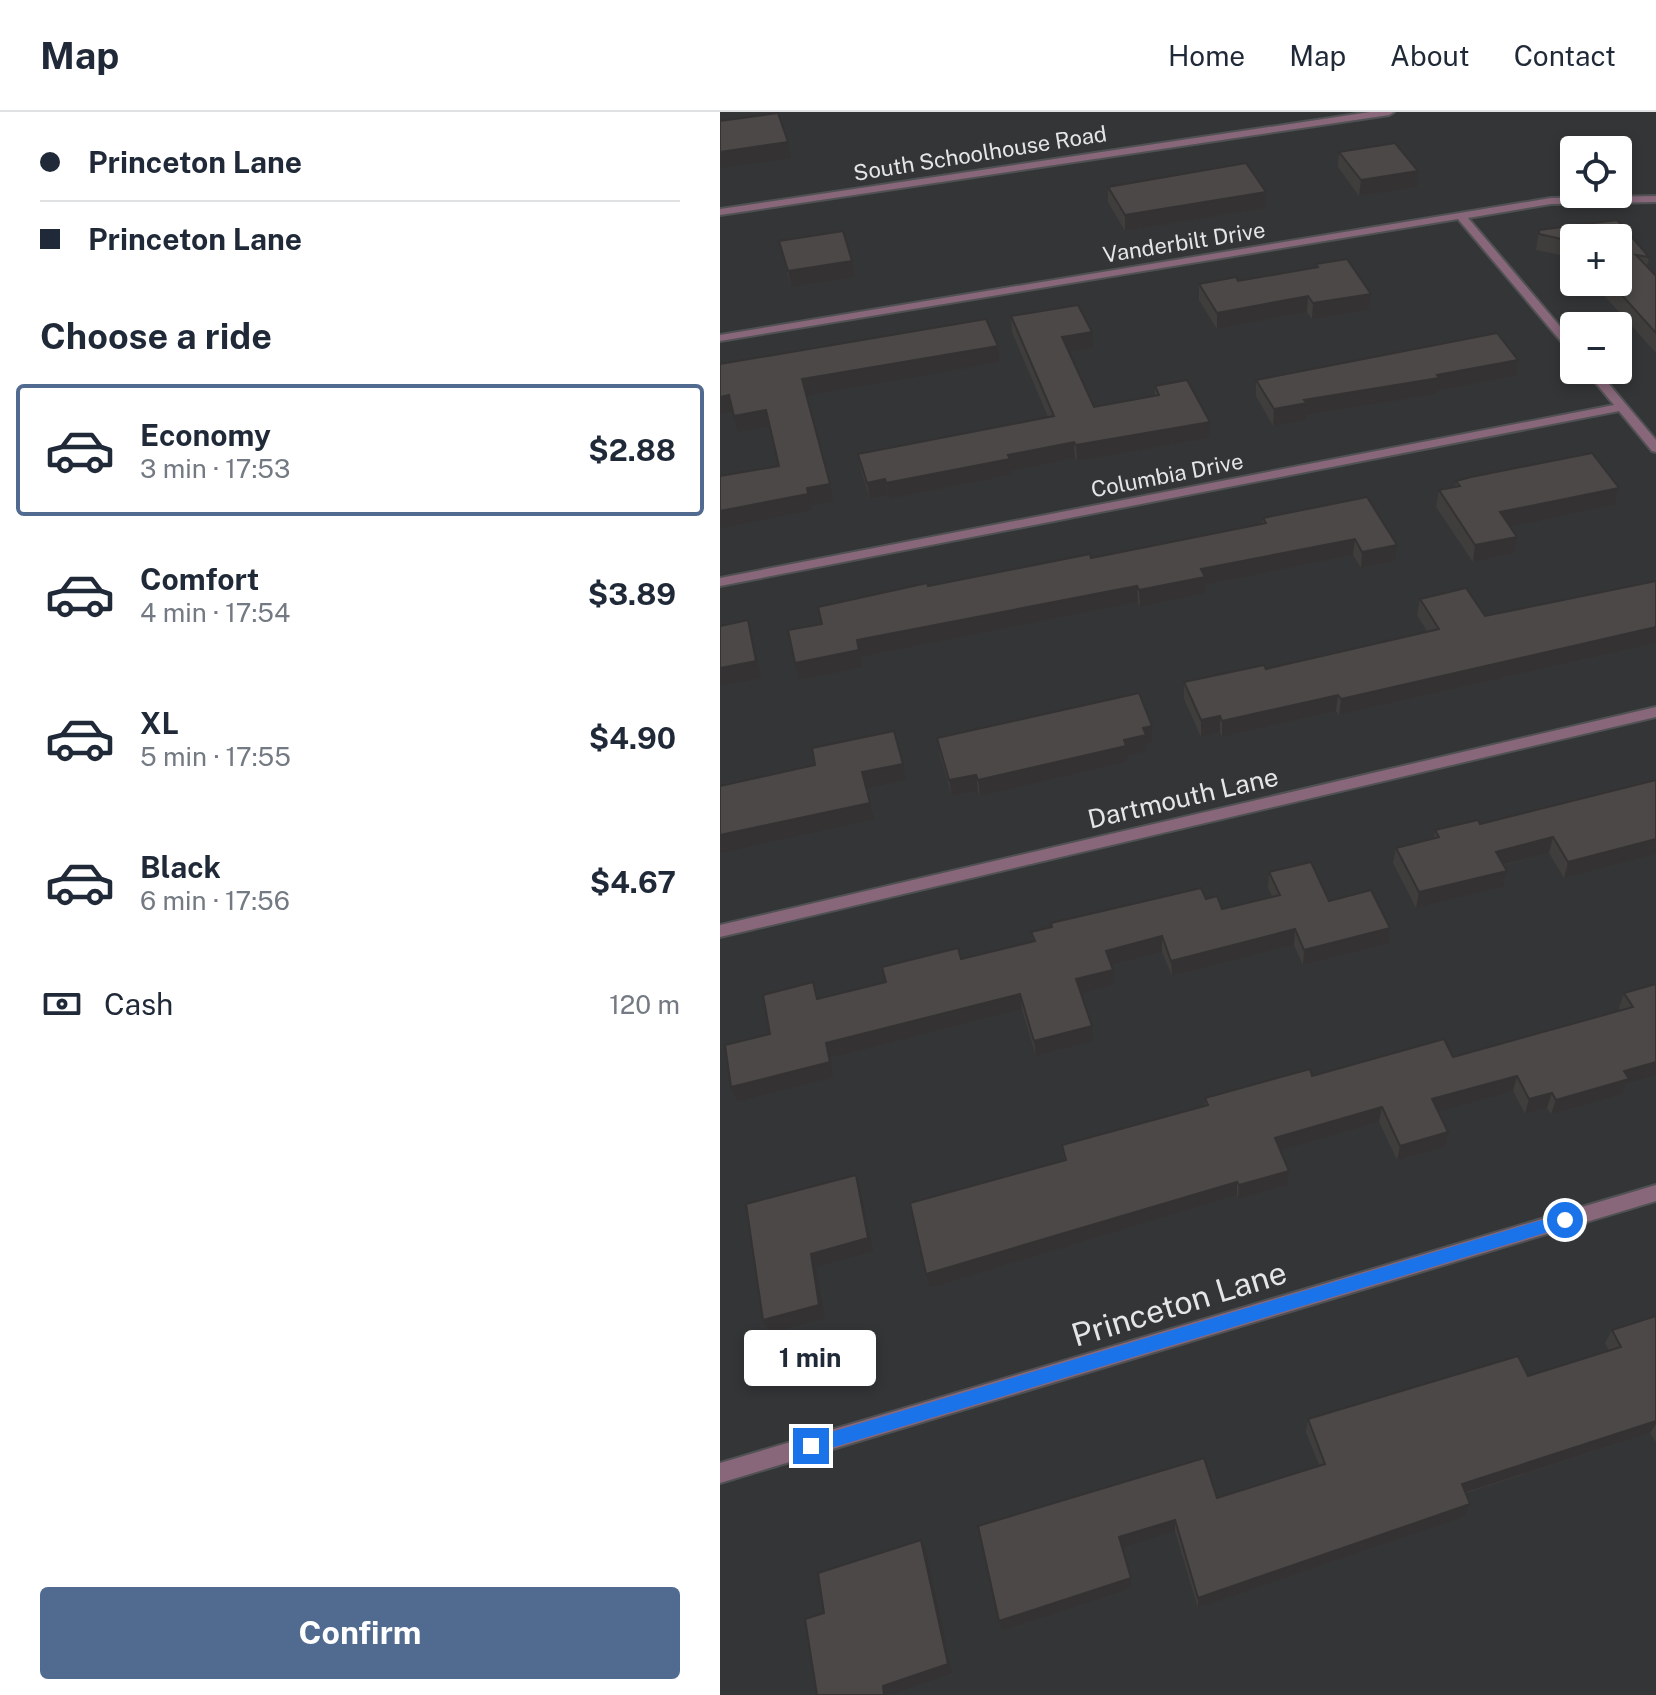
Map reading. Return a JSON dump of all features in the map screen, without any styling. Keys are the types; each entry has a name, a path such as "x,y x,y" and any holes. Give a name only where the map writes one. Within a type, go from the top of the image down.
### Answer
{"street":[{"name":"South Schoolhouse Road","path":"720,212 1389,112"},
{"name":"Vanderbilt Drive","path":"720,338 1551,201 1656,199"},
{"path":"1461,216 1560,333"},
{"path":"1603,384 1656,448"},
{"name":"Columbia Drive","path":"720,582 1622,407"},
{"name":"Dartmouth Lane","path":"720,931 1656,712"},
{"name":"Princeton Lane","path":"720,1473 1656,1193"}],"building":[{"path":"778,113 788,142 720,152 720,121"},
{"path":"1395,143 1418,171 1361,180 1339,152"},
{"path":"1246,163 1266,192 1125,215 1108,187"},
{"path":"1617,220 1620,224 1586,224"},
{"path":"1560,227 1560,239 1539,234 1539,230"},
{"path":"843,231 852,261 788,271 779,241"},
{"path":"1632,237 1649,257 1636,255 1656,276 1656,333 1623,296 1632,296"},
{"path":"1347,259 1371,294 1313,303 1308,296 1217,313 1199,284 1236,277 1238,281"},
{"path":"1078,305 1092,332 1062,337 1094,407 1159,395 1155,386 1187,380 1210,422 1076,445 1074,442 1008,455 1010,459 886,483 885,479 867,483 858,454 1054,416 1011,316"},
{"path":"986,319 998,346 802,379 830,484 807,488 808,494 720,511 720,476 779,466 766,410 734,416 729,395 720,397 720,364"},
{"path":"1497,333 1518,360 1437,375 1439,378 1304,400 1307,403 1274,409 1256,380"},
{"path":"1592,453 1619,488 1500,512 1517,537 1475,545 1439,490 1460,486 1456,481 1471,477"},
{"path":"1367,497 1397,545 1362,552 1355,539 1201,569 1205,577 1139,590 1137,586 857,640 859,650 795,663 788,630 822,624 818,607 927,583 928,586 1090,554 1091,558 1266,523 1263,518"},
{"path":"1656,581 1656,627 1341,699 1338,695 1222,721 1220,716 1201,720 1184,682 1264,665 1266,669 1439,629 1420,599 1466,588 1485,616"},
{"path":"748,620 756,661 720,668 720,626"},
{"path":"1139,693 1152,726 1143,728 1146,735 1124,740 1126,746 978,780 976,775 949,780 937,738"},
{"path":"894,731 903,764 862,772 870,803 720,835 720,786 815,765 812,748"},
{"path":"1656,780 1656,839 1568,862 1553,837 1496,852 1507,871 1419,892 1396,848 1439,837 1435,830 1478,820 1480,824"},
{"path":"1311,862 1329,901 1371,890 1390,928 1304,950 1295,929 1171,961 1162,936 1106,951 1113,970 1076,979 1092,1026 1034,1041 1020,994 826,1043 830,1062 731,1087 725,1045 770,1034 763,995 813,982 817,999 886,982 882,967 958,948 961,959 1035,941 1031,932 1052,927 1051,923 1201,888 1206,899 1217,896 1222,909 1280,895 1269,872"},
{"path":"1656,984 1656,1062 1624,1071 1629,1079 1556,1100 1552,1093 1529,1099 1517,1076 1432,1099 1448,1132 1400,1146 1382,1107 1275,1138 1289,1171 1239,1185 1237,1182 926,1274 910,1203 1066,1160 1062,1145 1208,1105 1205,1098 1310,1069 1312,1076 1444,1039 1453,1057 1633,1007 1624,993"},
{"path":"856,1175 868,1238 811,1254 819,1305 763,1320 746,1204"},
{"path":"1656,1316 1656,1421 1462,1484 1470,1504 1198,1598 1175,1520 1119,1537 1131,1578 999,1621 978,1526 1204,1458 1217,1498 1325,1464 1308,1419 1518,1356 1528,1376 1621,1347 1612,1330"},
{"path":"921,1540 948,1664 883,1686 884,1695 817,1695 805,1619 824,1613 818,1573"}],"route":[{"path":"811,1446 1565,1220"}]}
